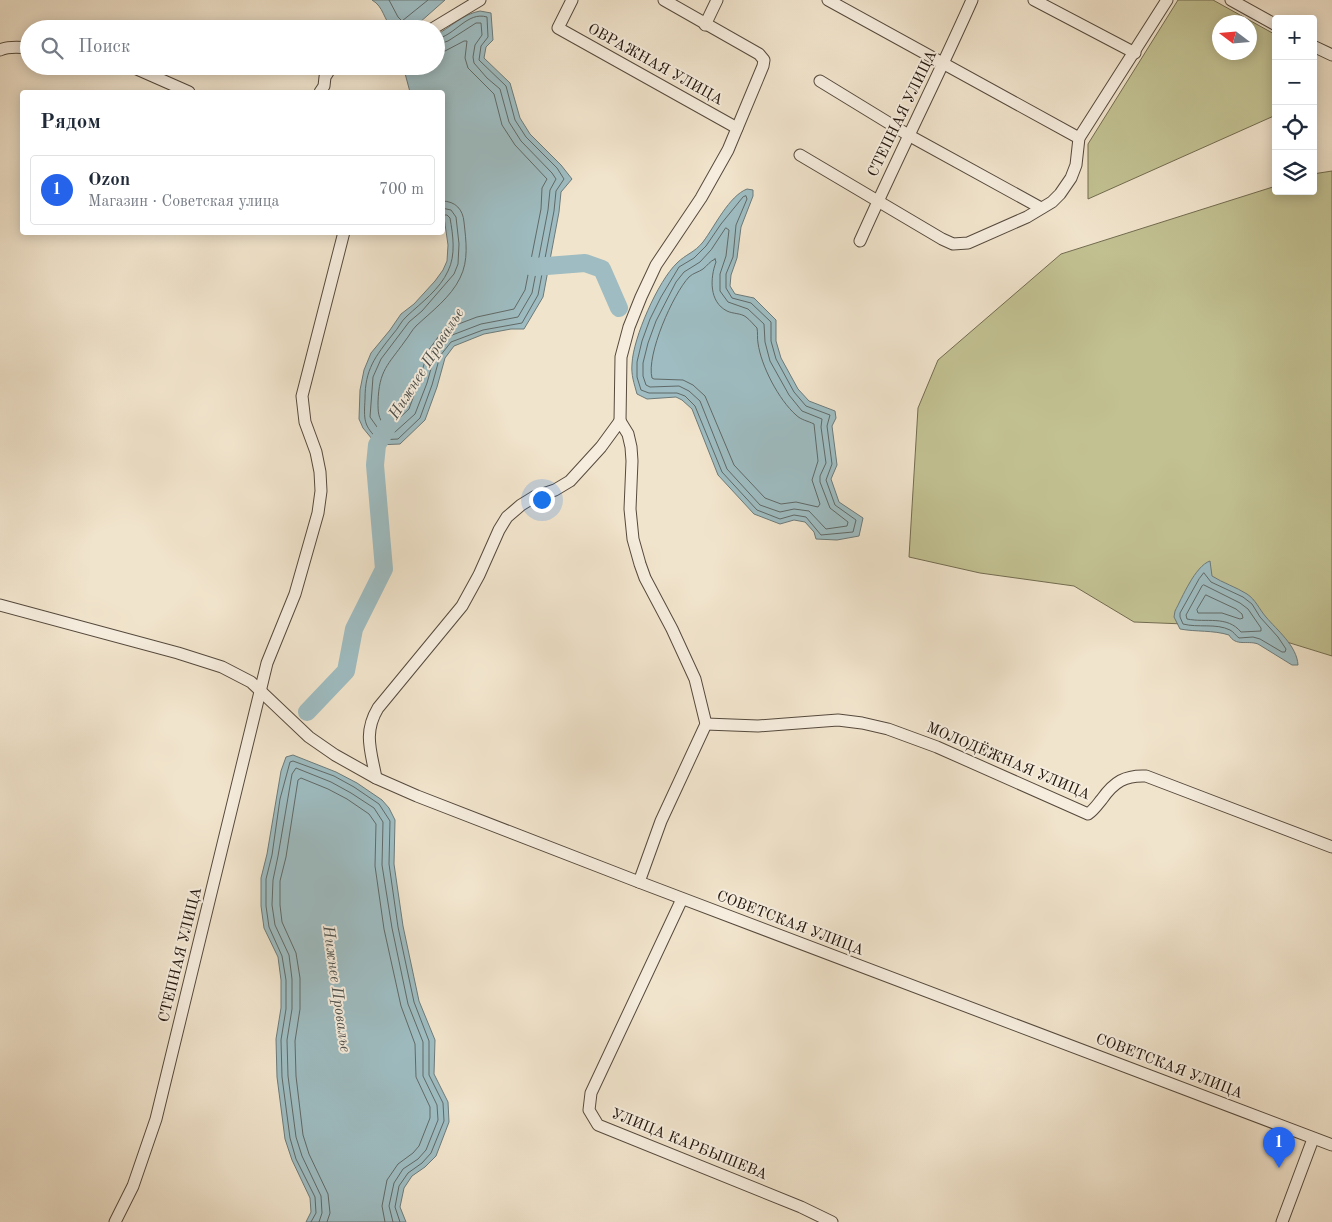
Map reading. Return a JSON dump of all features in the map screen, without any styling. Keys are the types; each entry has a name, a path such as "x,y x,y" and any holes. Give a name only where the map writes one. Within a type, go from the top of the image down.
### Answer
{"street":[{"path":"445,21 480,0"},
{"name":"ОВРАЖНАЯ УЛИЦА","path":"572,0 558,28 737,128"},
{"path":"639,882 661,822 706,724 695,679 672,629 645,578 634,539 630,509 631,447 628,434 620,421 621,357 629,326 656,265 701,198 728,150 764,60 759,54 664,0"},
{"path":"705,25 717,0"},
{"path":"828,0 1079,138"},
{"name":"СТЕПНАЯ УЛИЦА","path":"860,241 944,64 972,0"},
{"path":"1034,0 1135,52"},
{"path":"800,156 953,244 968,243 1042,208 1060,194 1071,178 1076,165 1079,138 1167,0"},
{"path":"1231,0 1272,23"},
{"path":"0,50 20,47"},
{"path":"1317,48 1332,55"},
{"path":"150,75 184,90"},
{"path":"321,90 326,75"},
{"path":"820,81 910,136 1042,208"},
{"name":"СТЕПНАЯ УЛИЦА","path":"115,1222 132,1186 156,1119 267,663 295,594 318,513 321,491 320,472 316,452 305,422 302,396 343,235"},
{"path":"376,778 370,743 369,728 371,720 378,708 462,606 499,530 508,517 521,505 570,481 601,447 620,421"},
{"path":"0,605 178,653 222,667 251,682 260,691"},
{"name":"СОВЕТСКАЯ УЛИЦА","path":"260,691 309,737 335,755 376,778 417,796 682,899 1332,1145"},
{"name":"МОЛОДЁЖНАЯ УЛИЦА","path":"706,724 758,726 838,720 888,729 937,747 1088,814 1093,811 1107,792 1124,778 1146,776 1332,847"},
{"name":"УЛИЦА КАРБЫШЕВА","path":"682,899 590,1093 589,1110 598,1125 801,1207 832,1222"},
{"path":"1282,1222 1313,1138"}],"shaded area":[{"path":"1178,0 1213,0 1240,15 1212,15 1212,60 1257,60 1257,24 1272,33 1272,117 1088,199 1088,144"},
{"path":"1332,171 1332,656 1235,626 1134,622 1074,586 980,573 909,557 918,408 938,360 1061,254 1272,187 1272,195 1317,195 1317,173"}],"water":[{"path":"372,0 445,0 422,20 386,20"},
{"path":"480,11 491,13 493,40 486,47 484,58 510,83 520,118 530,134 561,165 572,179 561,192 543,297 524,329 511,329 484,334 454,346 445,358 425,420 400,444 377,445 363,428 359,419 360,390 364,370 371,353 401,314 414,304 435,281 447,261 448,245 445,224 445,90 409,90 405,75 445,75 445,29"},
{"path":"747,189 753,190 753,196 741,227 737,258 731,275 730,286 735,294 754,298 776,320 776,341 781,358 798,389 809,401 835,411 836,418 832,426 837,465 831,479 839,502 863,518 859,536 837,540 816,539 814,532 805,522 794,520 780,524 754,514 718,475 692,409 676,397 647,399 637,394 632,372 633,353 642,325 655,296 670,271 680,260 700,246 728,205"},
{"path":"1210,561 1212,576 1253,599 1290,645 1297,658 1298,665 1292,665 1258,644 1238,642 1229,635 1217,632 1180,629 1174,617 1175,611 1194,576 1204,564"},
{"path":"293,755 336,772 357,783 382,800 389,808 395,820 394,864 403,926 419,1001 435,1040 434,1074 448,1102 449,1122 436,1156 412,1176 404,1188 400,1207 406,1222 306,1222 311,1212 310,1198 292,1160 285,1139 277,1077 276,1039 281,1008 281,980 278,957 264,928 261,906 261,878 281,771 286,757"}],"waterway":[{"path":"527,265 534,267 585,263 602,269 619,308"},
{"name":"Нижнее Провалье","path":"307,712 346,671 354,629 384,569 375,465 377,445 389,424"}],"place":[{"name":"Ozon","path":"1279,1168"}]}
